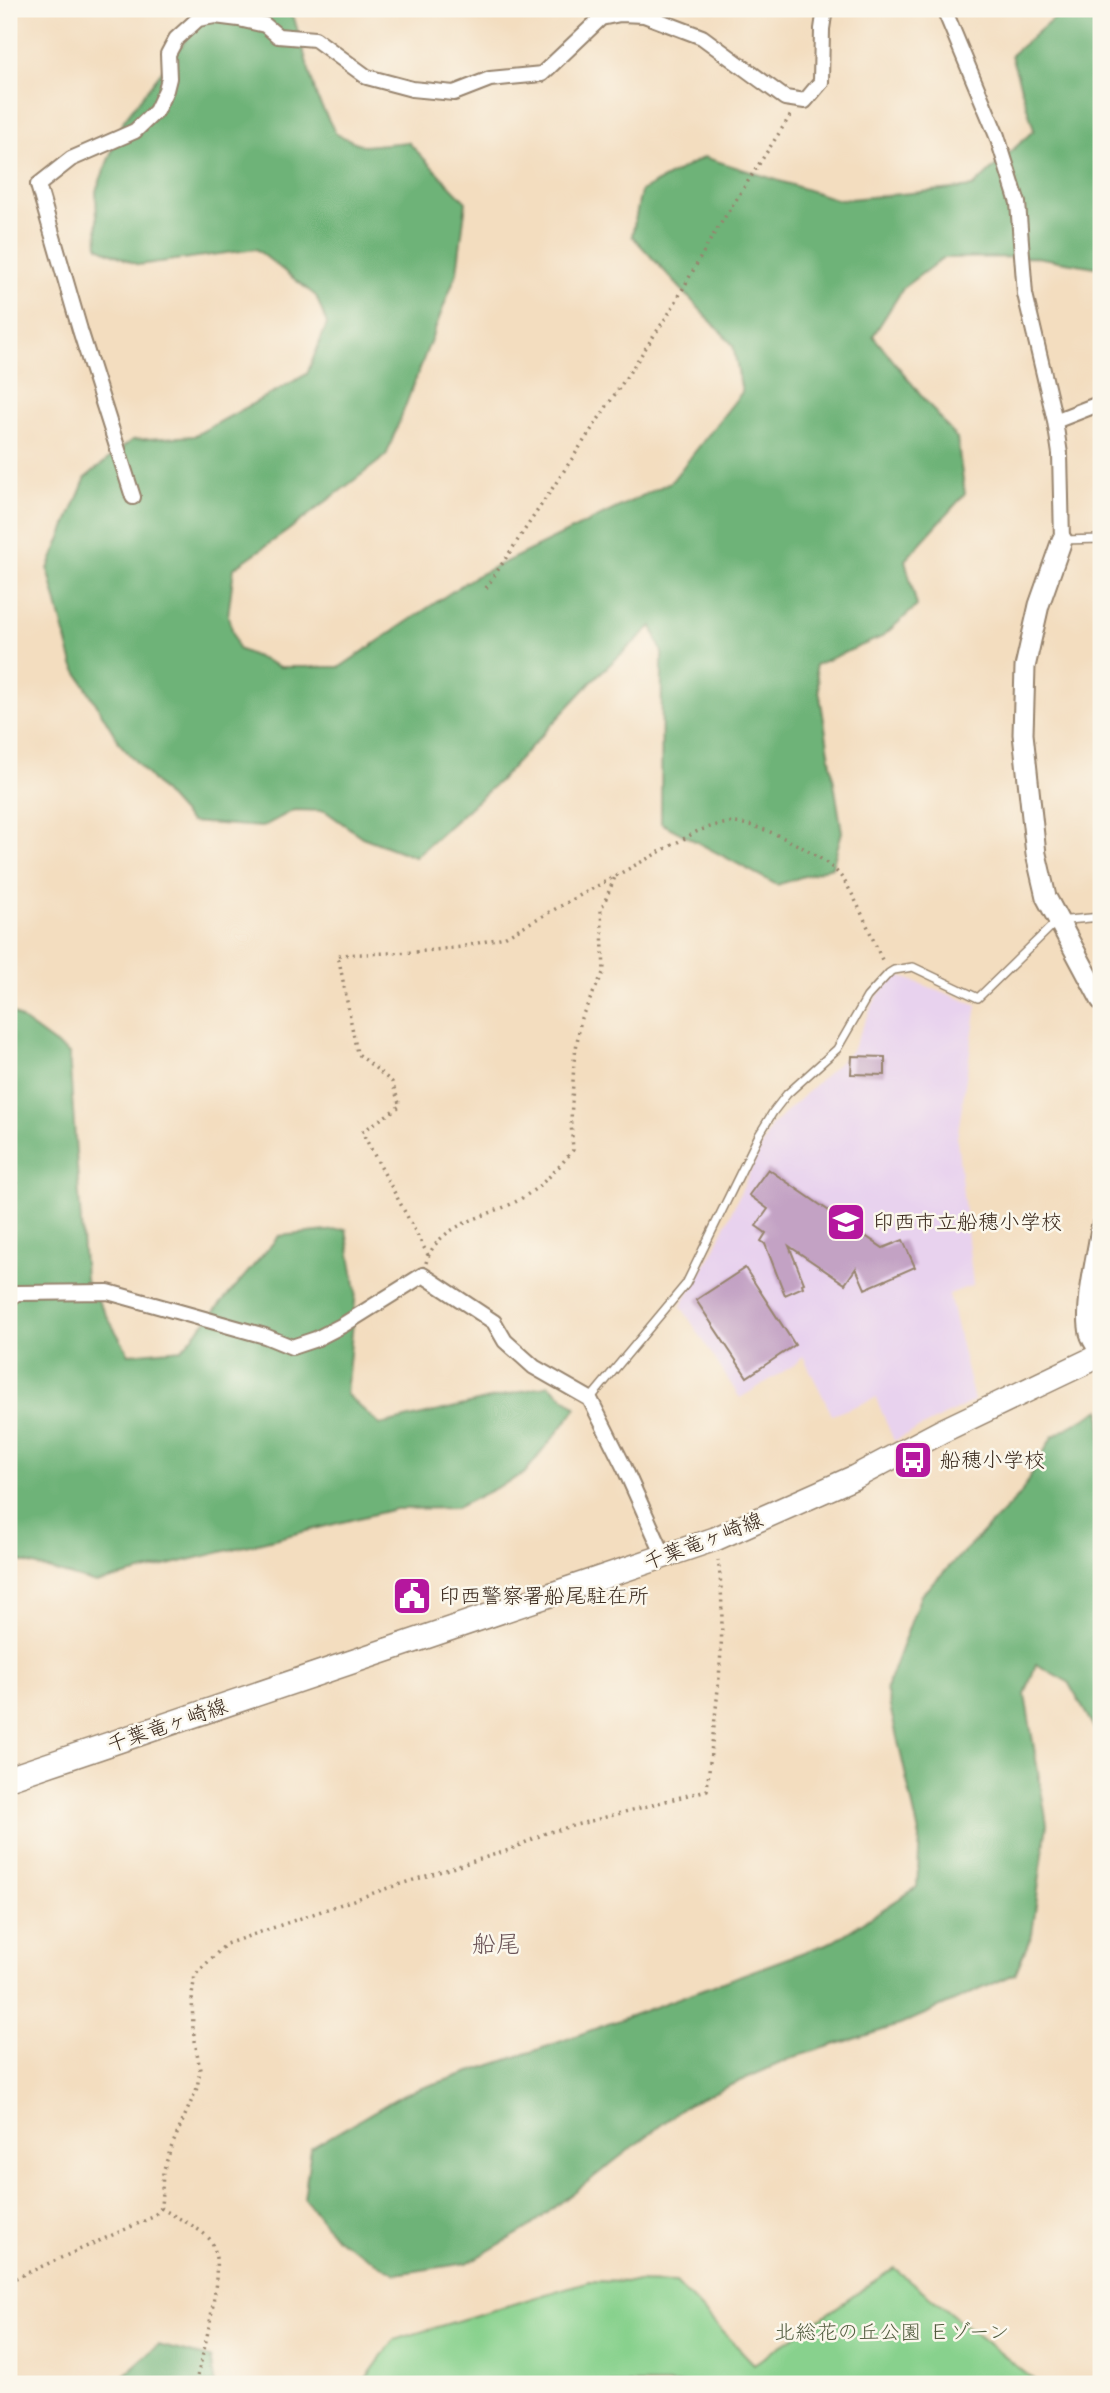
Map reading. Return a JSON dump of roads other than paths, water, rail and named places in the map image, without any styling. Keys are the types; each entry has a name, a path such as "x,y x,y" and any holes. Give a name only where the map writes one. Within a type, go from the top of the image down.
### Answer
{"main road":[{"name":"千葉竜ヶ崎線","path":"9,1778 715,1539 855,1477 942,1431 1101,1354"}],"street":[{"path":"133,496 80,330 38,185 71,159 135,131 156,111 169,78 168,54 176,39 198,19 215,16 239,19 265,26 278,36 315,39 367,77 411,89 454,93 489,79 542,74 601,18 620,13 644,15 702,37 785,98 805,101 821,82 825,9"},
{"path":"944,9 997,136 1018,203 1025,294 1055,421 1060,454 1062,540 1039,605 1025,667 1023,734 1038,865 1046,897 1101,1000"},
{"path":"1055,421 1101,403"},
{"path":"9,1185 9,1193"},
{"path":"1101,1228 1089,1308 1090,1331 1101,1354"},
{"path":"9,1299 18,1293 108,1292 265,1336 292,1347 316,1339 343,1325 423,1275 494,1322 505,1341 534,1367 590,1399 624,1466 664,1556"}],"lane":[{"path":"1062,540 1101,539"},
{"path":"590,1399 686,1284 773,1112 787,1094 836,1049 867,997 888,973 913,967 978,998 1057,921 1101,917"}],"place":[{"name":"印西市立船穂小学校","path":"846,1222"},
{"name":"船穂小学校","path":"913,1460"},
{"name":"印西警察署船尾駐在所","path":"412,1596"}],"district":[{"name":"船尾","path":"496,1944"}],"park label":[{"name":"北総花の丘公園 Ｅゾーン","path":"892,2332"}]}
